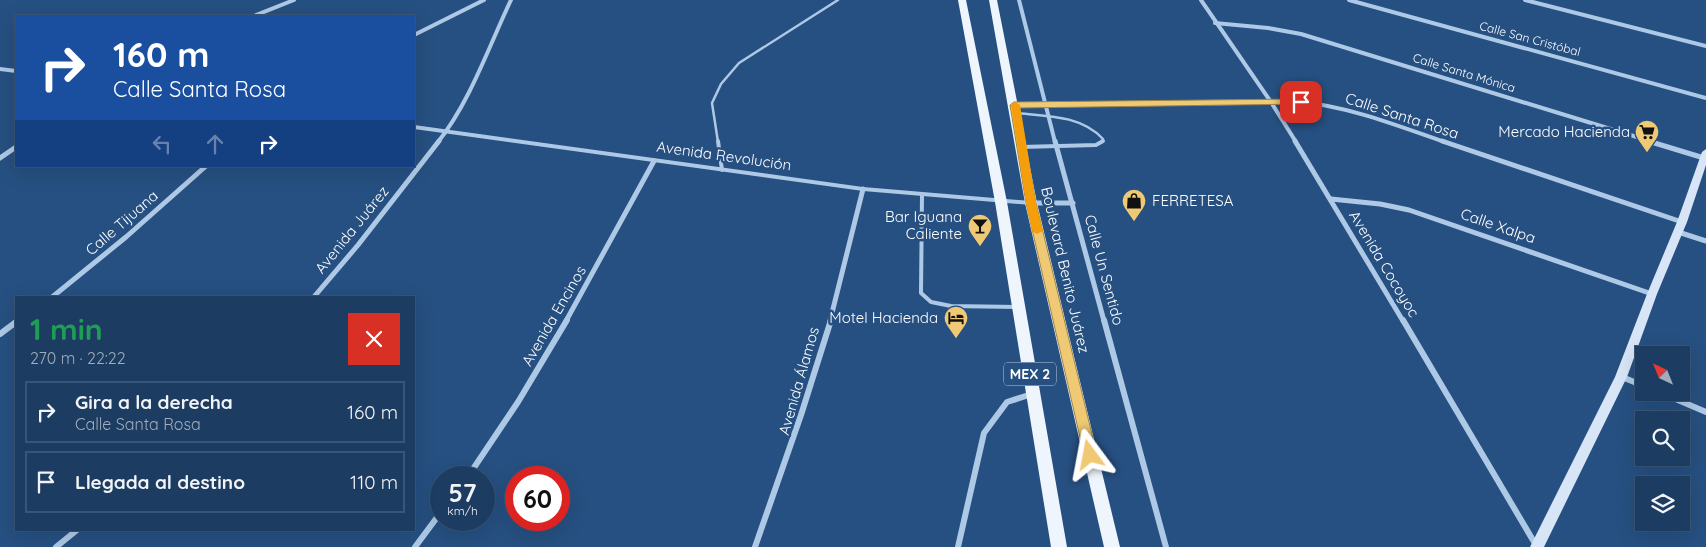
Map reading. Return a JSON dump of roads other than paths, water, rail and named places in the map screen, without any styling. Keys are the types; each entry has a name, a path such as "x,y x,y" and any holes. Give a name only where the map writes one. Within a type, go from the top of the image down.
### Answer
{"main road":[{"name":"MEX 2","path":"962,0 1001,202 1058,547"},
{"name":"Boulevard Benito Juárez","path":"993,0 1015,109 1031,203 1112,547"},
{"path":"1537,547 1621,376 1680,227 1705,155"}],"street":[{"path":"256,15 294,0"},
{"path":"415,35 484,0"},
{"name":"Avenida Juárez","path":"315,296 358,245 447,131 473,81 510,0"},
{"name":"Calle Un Sentido","path":"1019,0 1045,105 1166,547"},
{"name":"Avenida Cocoyoc","path":"1202,0 1215,23 1271,102 1331,199 1537,547"},
{"name":"Calle San Cristóbal","path":"1349,0 1706,98"},
{"path":"1525,0 1706,46"},
{"name":"Calle Santa Mónica","path":"1215,23 1268,28 1301,34 1705,155"},
{"path":"0,69 15,71"},
{"name":"Calle Santa Rosa","path":"1015,109 1045,105 1314,102 1350,110 1680,227 1706,241"},
{"name":"Avenida Revolución","path":"415,127 863,189 1031,203"},
{"path":"0,158 15,148"},
{"name":"Avenida Encinos","path":"475,466 530,382 593,274 654,161"},
{"name":"Calle Tijuana","path":"53,296 126,237 205,167"},
{"name":"Avenida Álamos","path":"755,547 791,452 856,222 863,189"},
{"name":"Calle Xalpa","path":"1331,199 1380,204 1409,210 1652,294"},
{"path":"1031,203 1073,202"},
{"path":"0,334 15,323"},
{"path":"1621,376 1635,382"},
{"path":"958,547 984,433 1007,402 1033,394"},
{"path":"1680,401 1706,412"},
{"path":"415,547 430,527"},
{"path":"56,547 76,531"}],"lane":[{"path":"722,170 712,103 721,84 739,64 838,0"},
{"path":"1015,109 1086,125 1093,128 1103,139 1102,143 1096,146 1021,147"},
{"path":"922,195 921,292 931,302 951,306 1018,307"}],"place":[{"name":"Mercado Hacienda","path":"1647,153"},
{"name":"FERRETESA","path":"1134,222"},
{"name":"Bar Iguana Caliente","path":"980,247"},
{"name":"Motel Hacienda","path":"956,339"}]}
